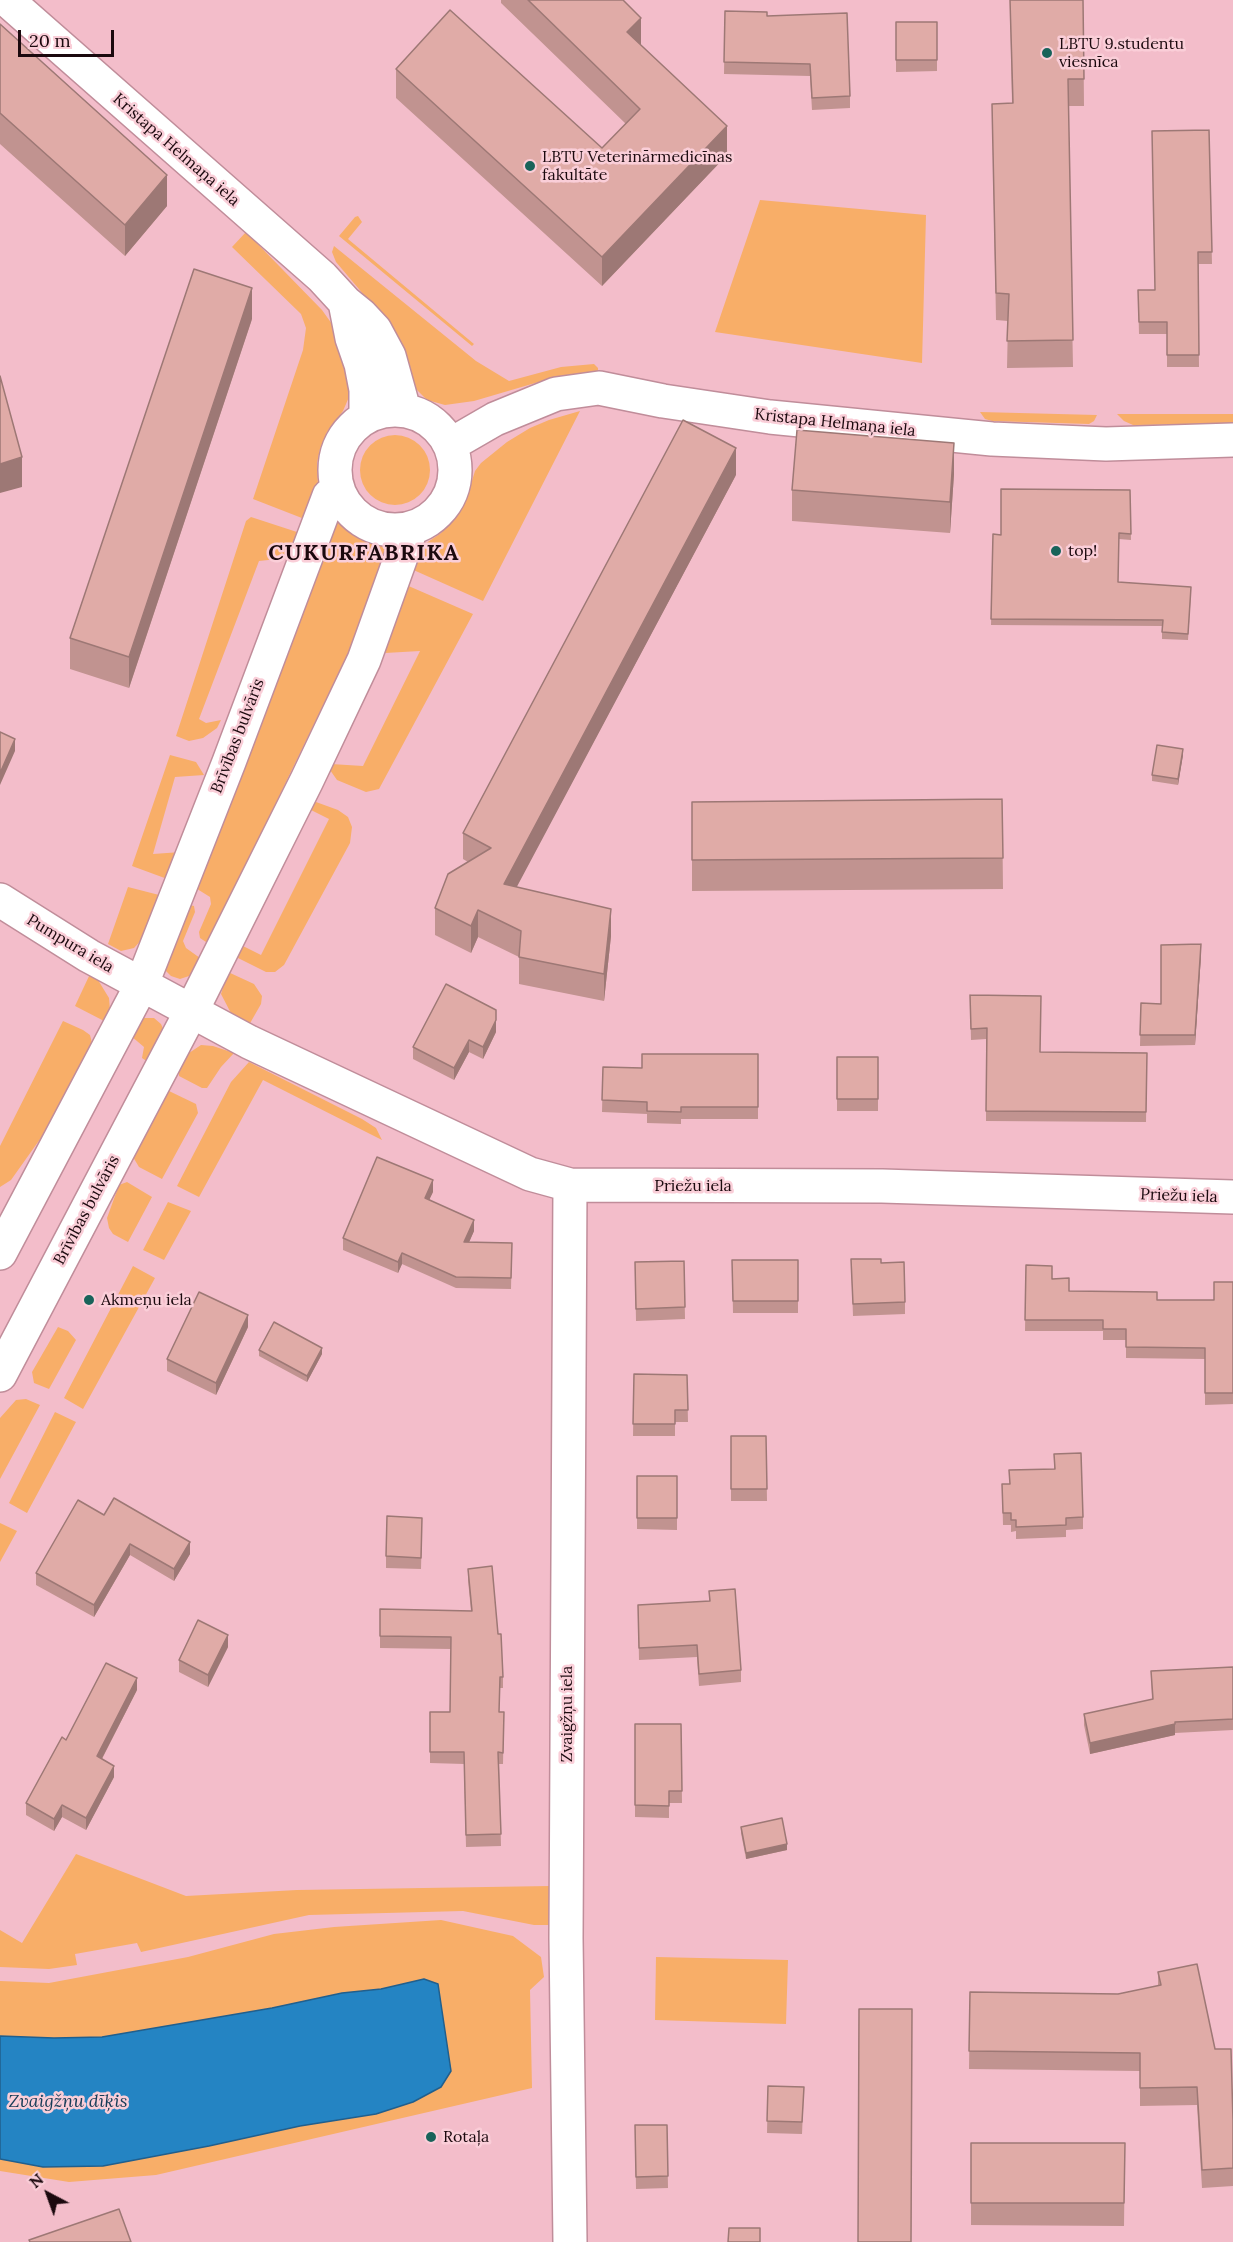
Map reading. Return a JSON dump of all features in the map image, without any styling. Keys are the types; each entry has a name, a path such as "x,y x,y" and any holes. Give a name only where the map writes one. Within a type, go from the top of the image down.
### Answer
{"street":[{"name":"Kristapa Helmaņa iela","path":"7,0 322,277 375,330 388,356 404,410"},
{"path":"345,302 352,338 361,363 366,417"},
{"name":"Kristapa Helmaņa iela","path":"450,445 495,419 556,394 599,388 663,401 770,417 992,439 1106,444 1233,440"},
{"path":"384,410 404,410 423,416 439,428 450,445 455,465 454,486 445,505 430,520 411,529 388,531 366,524 348,509 337,489 335,461 345,435 366,417 384,410"},
{"name":"Brīvības bulvāris","path":"0,1253 141,986 229,762 329,496 337,489"},
{"name":"Brīvības bulvāris","path":"0,1375 191,1012 307,780 364,660 411,529"},
{"name":"Pumpura iela","path":"0,900 141,986"},
{"path":"141,986 191,1012"},
{"name":"Priežu iela","path":"191,1012 260,1047 530,1174 570,1185 882,1186 1233,1197"},
{"name":"Zvaigžņu iela","path":"570,1185 566,1914 570,2242"}],"shaded area":[{"path":"760,200 926,215 922,363 715,332"},
{"path":"358,216 362,222 348,239 474,344 472,346 339,236"},
{"path":"246,232 322,310 337,331 352,379 349,397 343,411 327,432 320,449 317,463 318,485 307,520 253,499 303,350 306,328 301,314 232,247"},
{"path":"334,246 476,361 509,381 561,367 594,364 598,372 559,376 474,401 445,405 427,400 409,382 375,308 336,262 332,252"},
{"path":"580,411 483,601 409,568 419,548 441,533 455,519 465,503 475,471 481,463 507,442 530,428"},
{"path":"980,412 1097,415 1089,424 992,421 985,419"},
{"path":"1117,414 1233,414 1233,424 1133,425 1124,421"},
{"path":"395,435 408,438 420,445 427,457 430,470 427,483 420,495 408,502 395,505 382,502 370,495 363,483 360,470 363,457 370,445 382,438"},
{"path":"251,517 300,533 287,558 259,561 199,719 206,723 221,720 217,728 203,738 189,741 176,736 246,521"},
{"path":"334,518 351,532 377,545 393,548 346,658 210,939 206,942 200,938 199,932 211,904 210,897 194,887"},
{"path":"404,584 473,614 379,789 366,792 337,780 330,770 331,764 363,766 420,651 385,653"},
{"path":"170,755 196,762 204,775 175,777 153,854 181,852 170,880 132,866"},
{"path":"316,802 338,810 348,817 352,827 350,843 284,965 275,972 266,972 234,956 239,944 261,955 329,819 307,808"},
{"path":"128,887 163,896 145,936 134,948 121,951 108,944"},
{"path":"190,905 194,906 195,912 183,941 186,948 200,958 189,976 180,979 171,976 164,969"},
{"path":"228,972 254,984 262,996 261,1004 249,1025 234,1019 221,994"},
{"path":"90,974 98,980 109,998 110,1010 106,1022 75,1006"},
{"path":"143,1018 154,1018 161,1024 164,1031 148,1062 142,1058 144,1047 131,1036 136,1024"},
{"path":"63,1021 90,1035 92,1043 43,1135 11,1180 0,1187 0,1146"},
{"path":"201,1045 213,1046 234,1053 207,1088 202,1088 179,1076 179,1071 189,1053"},
{"path":"249,1062 362,1119 376,1128 382,1140 263,1080 199,1197 177,1186 231,1082"},
{"path":"169,1091 196,1104 198,1113 162,1179 139,1167 133,1157"},
{"path":"127,1182 152,1197 128,1242 113,1234 107,1218 119,1185"},
{"path":"168,1202 191,1211 164,1260 143,1250"},
{"path":"133,1266 155,1278 83,1409 64,1398"},
{"path":"58,1327 68,1331 76,1340 49,1389 34,1383 32,1372"},
{"path":"26,1399 40,1405 0,1479 0,1418 16,1400"},
{"path":"55,1412 76,1422 27,1513 9,1503"},
{"path":"0,1523 17,1531 0,1562"},
{"path":"76,1854 186,1896 297,1890 550,1886 557,1889 551,1925 534,1925 463,1911 309,1915 141,1952 137,1943 75,1954 77,1965 49,1969 0,1967 0,1930 22,1943"},
{"path":"441,1920 513,1936 541,1957 544,1977 530,1990 532,2088 156,2175 69,2182 0,2171 0,2159 43,2167 103,2166 300,2126 376,2114 451,2071 446,2046 381,1989 342,1993 272,2008 102,2037 54,2038 0,2036 0,1981 49,1983 188,1957 274,1934 334,1927"},
{"path":"656,1957 788,1960 786,2024 655,2020"}],"water":[{"name":"Zvaigžņu dīķis","path":"424,1979 438,1984 451,2071 441,2087 413,2102 376,2114 300,2126 103,2166 43,2167 0,2159 0,2036 102,2037 272,2008 342,1993 381,1989"}],"building":[{"path":"528,0 623,0 641,18 627,32 727,126 602,257 396,69 450,10 602,148 640,109"},
{"path":"1010,0 1083,0 1084,79 1068,79 1073,340 1007,341 1009,294 996,293 992,104 1013,103"},
{"path":"725,11 767,12 767,16 847,13 850,96 812,98 810,64 724,62"},
{"path":"896,22 937,22 937,60 896,60"},
{"path":"0,24 167,175 125,225 0,113"},
{"path":"1209,130 1212,252 1198,252 1199,355 1167,355 1167,322 1139,322 1138,290 1155,290 1152,131"},
{"path":"194,269 252,288 129,657 70,638"},
{"path":"0,376 22,457 0,464"},
{"path":"683,420 736,448 504,884 611,909 604,974 519,957 521,931 478,910 471,926 435,908 448,874 491,848 463,833"},
{"path":"797,430 954,443 950,502 792,490"},
{"name":"top!","path":"1001,489 1130,490 1131,534 1119,533 1118,582 1191,587 1188,634 1162,632 1163,620 991,619 993,534 1001,535"},
{"path":"0,732 15,739 0,773"},
{"path":"1157,745 1183,749 1178,779 1152,775"},
{"path":"1002,799 1003,858 692,860 692,802"},
{"path":"1201,944 1195,1035 1140,1035 1141,1003 1161,1004 1161,945"},
{"path":"446,984 496,1010 496,1020 483,1047 469,1040 454,1068 413,1047"},
{"path":"970,995 1041,996 1040,1052 1147,1053 1146,1112 986,1111 987,1028 971,1029"},
{"path":"642,1054 758,1054 758,1107 681,1107 681,1112 647,1111 647,1102 602,1100 603,1067 642,1068"},
{"path":"837,1057 878,1057 878,1099 837,1099"},
{"path":"377,1157 433,1180 425,1198 474,1220 464,1242 512,1243 511,1278 456,1277 402,1253 398,1262 343,1238"},
{"path":"851,1259 881,1259 881,1263 904,1262 905,1302 853,1304"},
{"path":"732,1260 798,1260 798,1301 733,1301"},
{"path":"684,1261 685,1307 636,1309 635,1262"},
{"path":"1026,1265 1052,1266 1052,1279 1069,1278 1069,1291 1157,1292 1157,1300 1214,1300 1214,1282 1233,1282 1233,1393 1205,1393 1205,1348 1126,1347 1126,1329 1103,1329 1103,1320 1025,1320"},
{"path":"199,1292 248,1315 216,1383 167,1359"},
{"path":"274,1322 322,1348 307,1376 259,1350"},
{"path":"634,1374 687,1375 688,1410 675,1410 675,1424 633,1424"},
{"path":"731,1436 766,1436 767,1489 731,1489"},
{"path":"1081,1453 1083,1517 1066,1518 1066,1525 1016,1527 1016,1520 1011,1520 1011,1513 1003,1513 1002,1484 1010,1484 1009,1470 1055,1469 1054,1454"},
{"path":"637,1476 677,1476 677,1518 637,1518"},
{"path":"114,1498 190,1542 174,1569 130,1544 94,1605 36,1573 78,1500 104,1515"},
{"path":"387,1516 422,1518 421,1558 386,1556"},
{"path":"492,1566 498,1634 501,1634 503,1677 500,1677 499,1712 504,1712 503,1753 498,1752 501,1834 466,1835 464,1752 430,1752 430,1712 450,1712 451,1637 380,1636 380,1609 472,1611 468,1569"},
{"path":"735,1589 741,1670 699,1674 697,1645 639,1648 638,1605 710,1601 709,1591"},
{"path":"198,1620 228,1635 208,1675 179,1660"},
{"path":"106,1663 137,1678 97,1756 114,1766 86,1818 62,1805 54,1819 26,1803 62,1737 66,1740"},
{"path":"1233,1667 1233,1719 1175,1722 1175,1724 1090,1743 1084,1714 1153,1699 1151,1671"},
{"path":"635,1724 681,1724 682,1791 669,1791 669,1806 635,1805"},
{"path":"782,1818 787,1844 746,1853 741,1827"},
{"path":"1197,1964 1215,2049 1231,2049 1233,2168 1202,2170 1197,2087 1140,2088 1140,2053 969,2051 970,1992 1118,1994 1161,1985 1158,1972"},
{"path":"859,2009 912,2009 911,2242 858,2242"},
{"path":"768,2086 804,2087 802,2122 767,2121"},
{"path":"635,2125 667,2125 668,2176 636,2177"},
{"path":"971,2143 1125,2143 1124,2203 971,2203"},
{"path":"119,2209 131,2242 30,2242 29,2240"},
{"path":"729,2228 760,2228 760,2242 728,2242"}],"place":[{"name":"LBTU 9.studentu viesnīca","path":"1047,53"},
{"name":"LBTU Veterinārmedicīnas fakultāte","path":"530,166"},
{"name":"top!","path":"1056,551"},
{"name":"Akmeņu iela","path":"89,1300"},
{"name":"Rotaļa","path":"431,2137"}],"district":[{"name":"CUKURFABRIKA","path":"364,554"}]}
